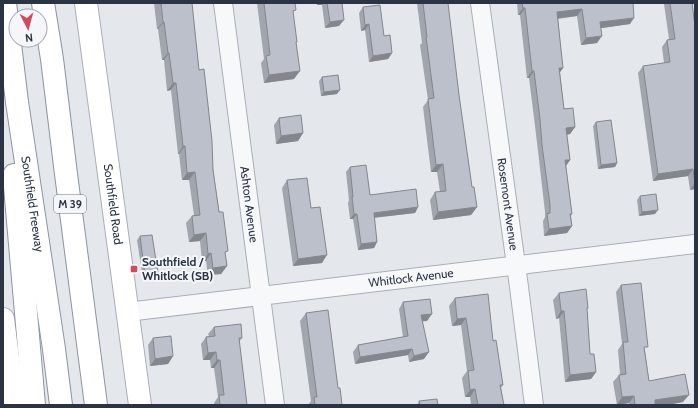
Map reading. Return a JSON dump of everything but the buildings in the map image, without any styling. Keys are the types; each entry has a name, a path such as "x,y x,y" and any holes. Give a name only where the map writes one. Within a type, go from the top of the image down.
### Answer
{"main road":[{"name":"Southfield Freeway","path":"5,3 17,102 61,405"},
{"name":"M 39","path":"43,3 52,59 96,405"},
{"name":"Southfield Road","path":"86,3 140,405"},
{"path":"17,102 14,172 34,405"},
{"path":"66,174 111,405"},
{"path":"3,324 14,405"}],"street":[{"name":"Ashton Avenue","path":"223,3 275,405"},
{"name":"Rosemont Avenue","path":"480,3 534,405"},
{"name":"Whitlock Avenue","path":"128,312 695,244"}],"place":[{"name":"Southfield / Whitlock (SB)","path":"134,269"}]}
